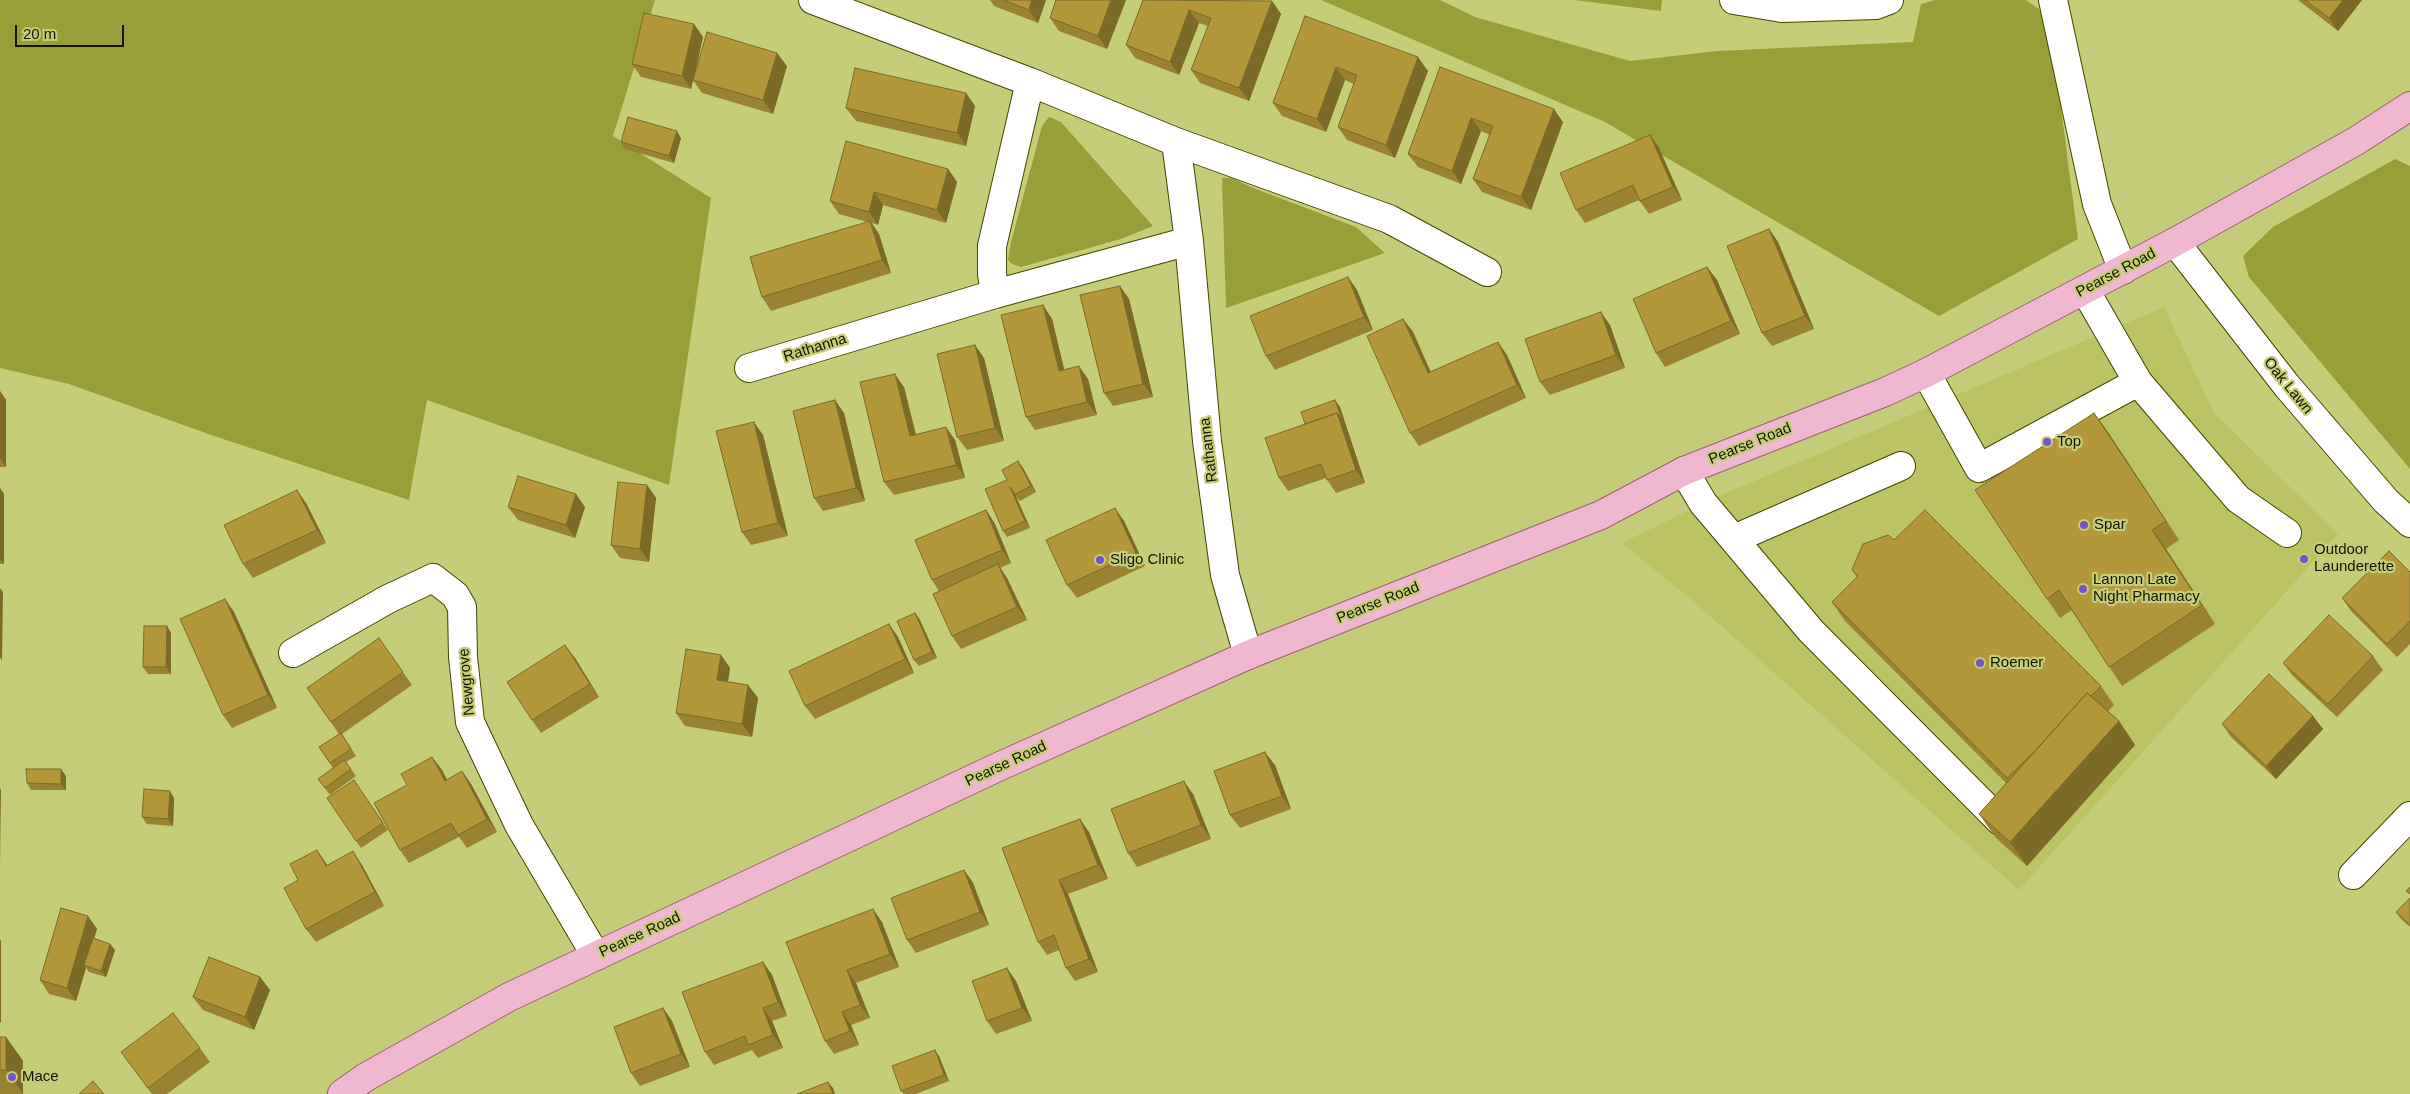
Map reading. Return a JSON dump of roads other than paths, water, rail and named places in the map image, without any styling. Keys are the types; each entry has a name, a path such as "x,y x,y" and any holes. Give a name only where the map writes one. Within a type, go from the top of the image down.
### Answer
{"main road":[{"name":"Pearse Road","path":"342,1094 366,1077 509,997 998,767 1248,655 1601,515 1684,470 1885,392 1926,373 2175,242 2356,141 2410,106"}],"street":[{"path":"813,0 1030,82 1176,142 1389,219 1487,272"},
{"path":"1734,0 1782,8 1876,5 1889,0"},
{"path":"2053,0 2098,204 2123,270"},
{"path":"995,294 992,274 992,246 1030,82"},
{"name":"Rathanna","path":"1176,142 1189,241 1207,441 1225,575 1248,655"},
{"name":"Rathanna","path":"749,368 995,294 1189,241"},
{"name":"Oak Lawn","path":"2175,242 2287,386 2386,501 2410,523"},
{"path":"2085,290 2138,382 2238,499 2287,533"},
{"path":"1926,373 1979,468 2138,382"},
{"path":"1734,540 1901,466"},
{"path":"1684,470 1703,503 1811,631 2000,821"},
{"name":"Newgrove","path":"293,653 388,599 432,578 455,596 462,607 463,657 470,722 519,825 596,956"},
{"path":"2353,875 2410,816"}],"place":[{"name":"Top","path":"2047,442"},
{"name":"Spar","path":"2084,525"},
{"name":"Outdoor Launderette","path":"2304,559"},
{"name":"Sligo Clinic","path":"1100,560"},
{"name":"Lannon Late Night Pharmacy","path":"2083,589"},
{"name":"Roemer","path":"1980,663"},
{"name":"Mace","path":"12,1077"}]}
